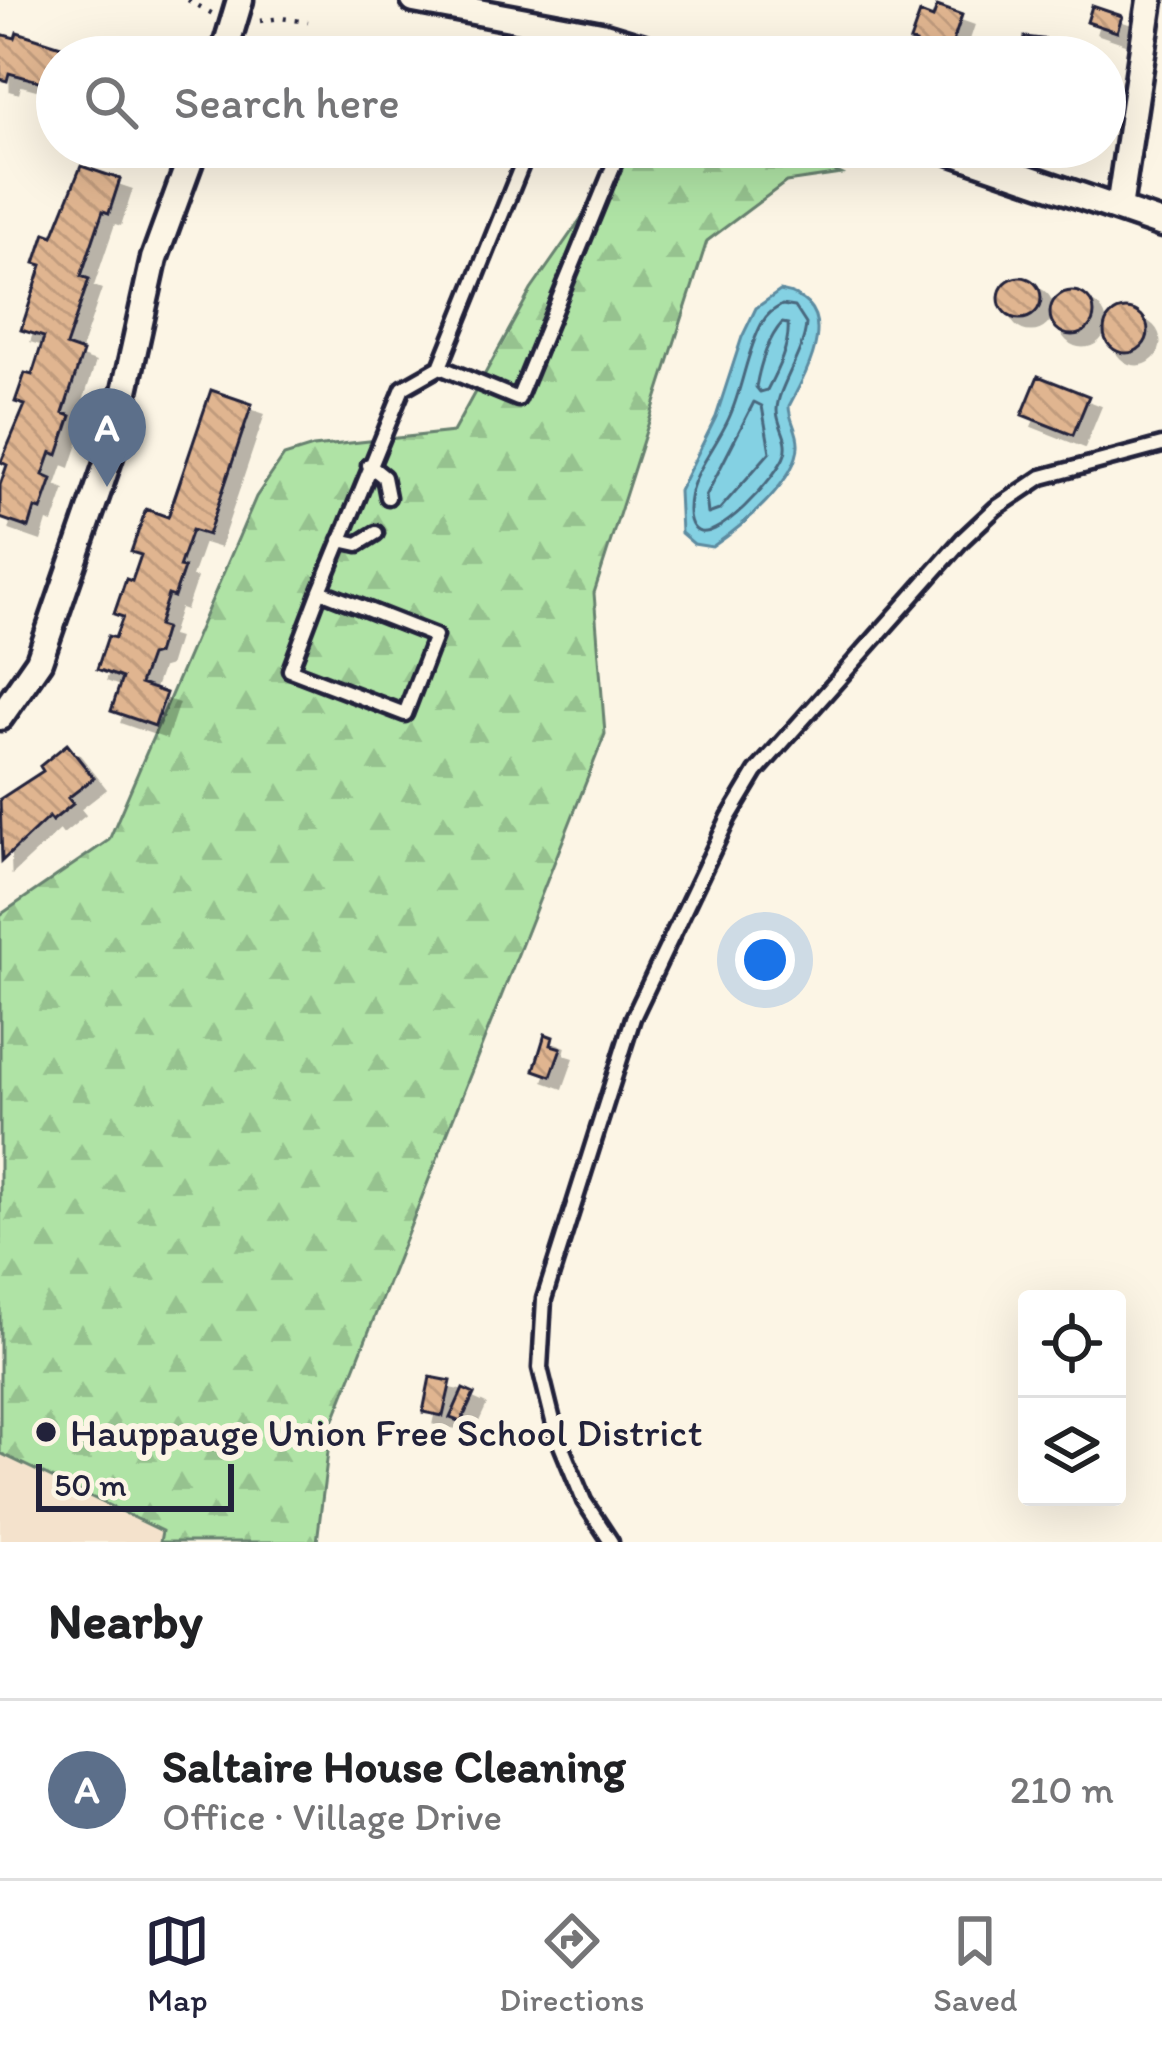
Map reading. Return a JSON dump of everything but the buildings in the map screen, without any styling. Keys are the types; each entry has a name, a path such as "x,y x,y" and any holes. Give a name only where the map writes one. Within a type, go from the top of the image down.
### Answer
{"street":[{"path":"229,36 240,0"},
{"path":"414,0 604,36"},
{"path":"1126,156 1150,0"},
{"path":"0,717 39,662 83,535 112,450 154,259 187,168"},
{"path":"1000,168 1162,224"},
{"path":"1118,208 1124,168"}],"lane":[{"path":"320,591 435,636 405,714 290,670 320,591 340,539 403,388 440,367 521,168"},
{"path":"440,367 518,399 610,168"},
{"path":"611,1542 584,1501 556,1433 540,1368 544,1299 633,1018 729,818 755,772 996,508 1042,478 1162,445"},
{"path":"370,466 384,477 388,497"},
{"path":"340,539 358,544 376,533"}],"shaded area":[{"name":"Hauppauge Union Free School District","path":"0,1392 249,1542 0,1542"}],"green space":[{"path":"616,168 828,168 841,174 786,182 707,241 594,593 605,734 331,1427 317,1542 160,1542 162,1531 0,1453 0,915 109,840 256,497 284,456 313,447 453,432 531,290"}],"water":[{"path":"780,291 800,298 817,322 812,356 789,406 798,438 796,457 779,487 738,528 712,547 694,544 681,533 679,491 716,417 756,308"}],"place":[{"name":"Saltaire House Cleaning","path":"107,487"},
{"name":"Hauppauge Union Free School District","path":"46,1432"}]}
